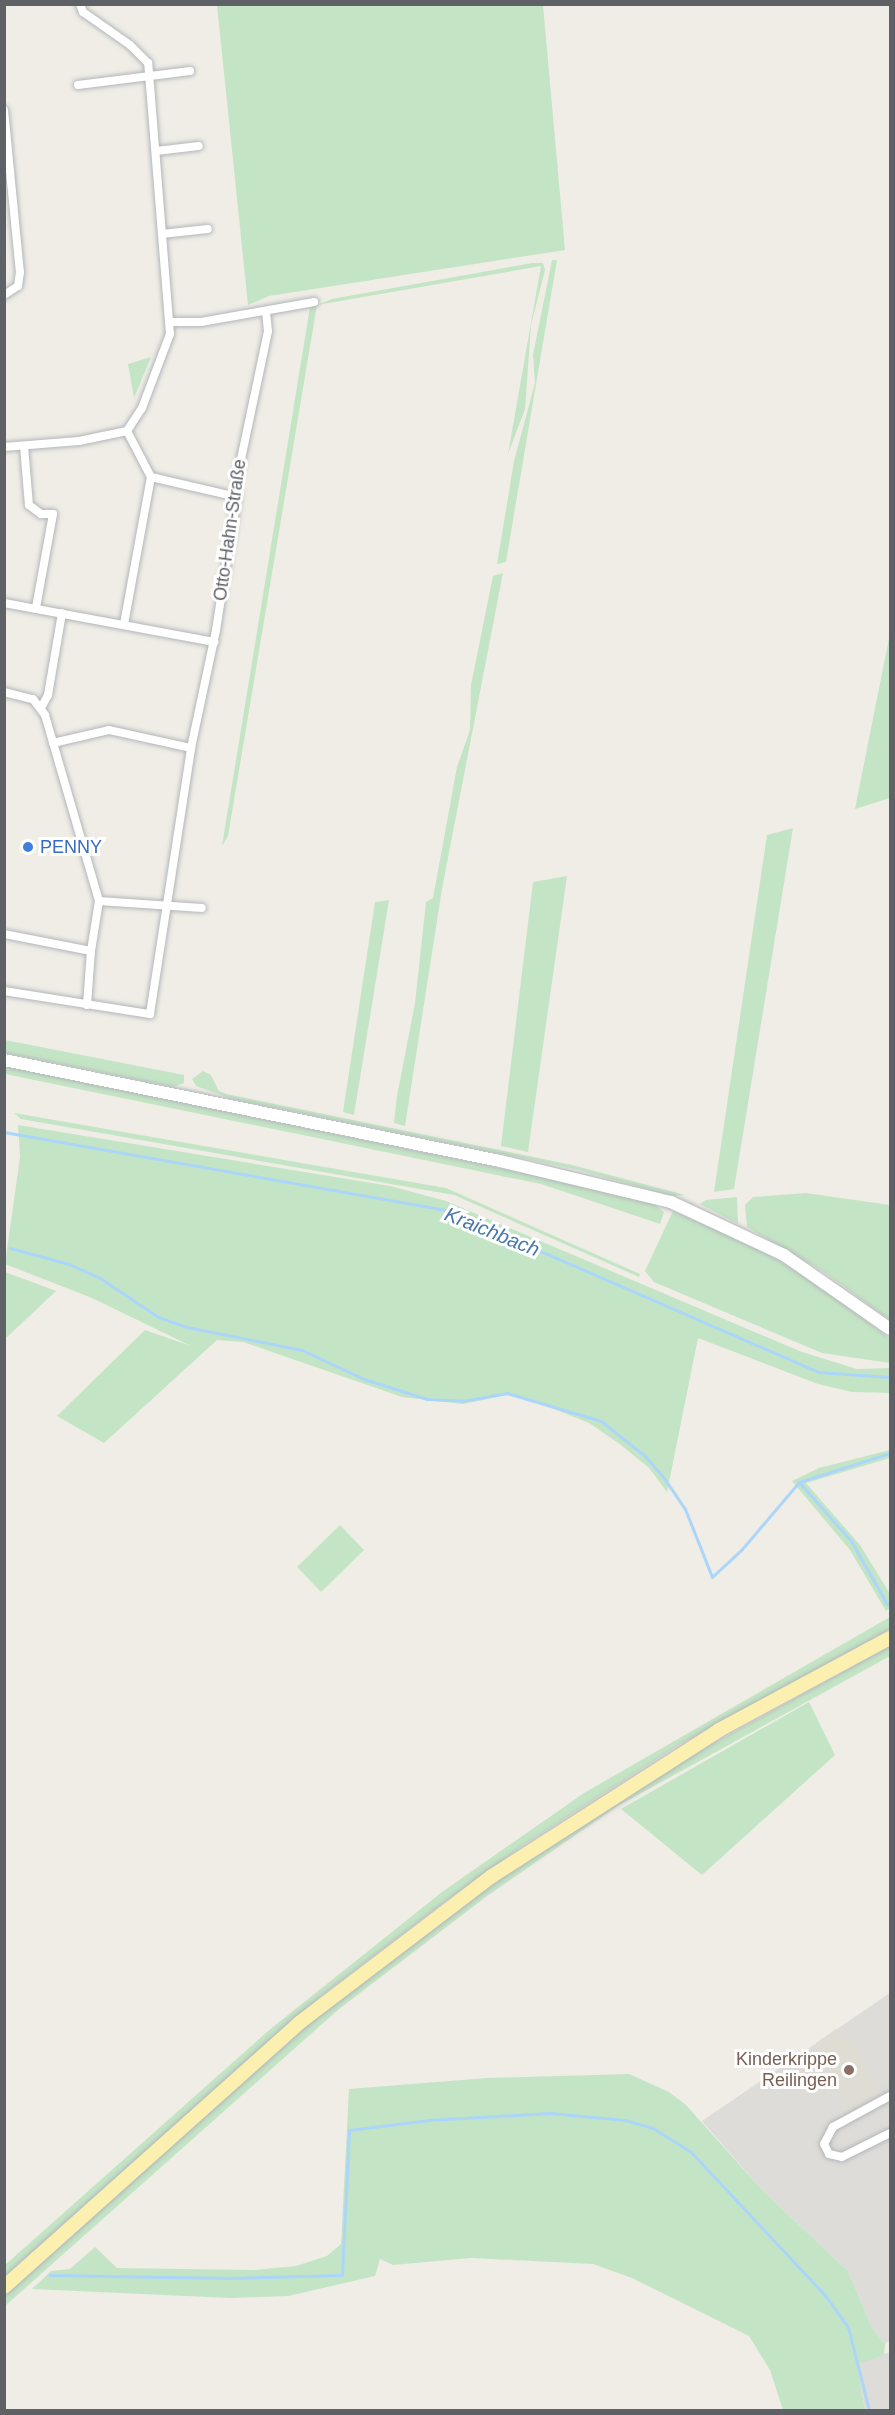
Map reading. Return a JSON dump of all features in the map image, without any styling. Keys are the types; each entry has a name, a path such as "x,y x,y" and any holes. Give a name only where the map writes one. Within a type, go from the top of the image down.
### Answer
{"main road":[{"path":"4,1060 523,1165 663,1199 784,1255 891,1329"},
{"path":"4,2287 299,2024 483,1883 578,1818 710,1736 891,1638"}],"street":[{"path":"4,447 79,441 127,431 138,417 166,353 172,322 162,234 150,75 139,52 83,12 80,4"},
{"path":"78,85 190,71"},
{"path":"4,110 9,199 20,272 18,286 4,295"},
{"path":"156,151 199,146"},
{"path":"162,234 208,229"},
{"path":"172,322 266,311 314,302"},
{"name":"Otto-Hahn-Straße","path":"87,1005 150,1014 191,748 214,642 237,497 236,483 248,416 258,387 268,331 266,311"},
{"path":"124,624 151,477 127,431"},
{"path":"24,446 29,504 41,514 53,514 36,608"},
{"path":"151,477 237,497"},
{"path":"4,603 214,642"},
{"path":"41,708 48,695 62,613"},
{"path":"4,692 27,696 41,708 99,901 91,951 87,1005 4,991"},
{"path":"53,743 110,730 191,748"},
{"path":"99,901 202,908"},
{"path":"4,934 91,951"},
{"path":"891,2096 832,2127 824,2144 829,2154 842,2157 891,2133"}],"shaded area":[{"path":"890,1993 890,2340 885,2344 872,2328 848,2271 763,2191 702,2121"},
{"name":"Kinderkrippe Reilingen","path":"836,2029 841,2037 853,2040 880,2098 851,2113 816,2043"},
{"path":"890,2352 890,2410 865,2410 857,2365"}],"green space":[{"path":"217,5 543,5 565,250 269,296 248,305"},
{"path":"552,260 557,260 506,562 497,564 514,461 535,383 533,355"},
{"path":"532,263 543,263 545,270 531,325 525,409 508,454 541,266 317,305 228,836 222,846 310,307 332,299"},
{"path":"151,357 134,398 128,364"},
{"path":"503,573 442,889 405,1126 394,1123 415,1003 426,902 433,898 457,767 470,730 471,685 493,576"},
{"path":"890,633 890,798 855,809"},
{"path":"793,828 734,1189 714,1192 767,835"},
{"path":"567,876 528,1152 501,1146 533,882"},
{"path":"389,900 354,1115 343,1112 375,902"},
{"path":"5,1040 184,1075 184,1083 173,1087 5,1053"},
{"path":"4,1066 539,1176 654,1204 664,1212 660,1224 541,1184 5,1074"},
{"path":"203,1071 211,1075 219,1091 226,1094 572,1165 685,1195 672,1196 575,1169 232,1099 196,1086 192,1079"},
{"path":"14,1113 446,1188 640,1274 639,1277 454,1195 21,1119"},
{"path":"18,1125 390,1186 446,1201 802,1352 857,1369 890,1368 890,1393 852,1392 818,1384 698,1338 667,1492 649,1468 589,1423 534,1401 507,1395 463,1404 402,1397 243,1342 217,1340 104,1443 57,1416 145,1330 191,1346 92,1298 5,1264 20,1157"},
{"path":"806,1193 890,1205 890,1320 821,1270 747,1227 745,1205 753,1197"},
{"path":"737,1197 738,1224 700,1204 706,1200"},
{"path":"673,1211 755,1247 820,1285 890,1339 890,1363 822,1353 654,1282 645,1271"},
{"path":"4,1272 56,1291 5,1339"},
{"path":"890,1450 890,1458 806,1483 860,1545 890,1594 890,1608 886,1611 850,1550 792,1481 819,1468"},
{"path":"340,1525 364,1550 321,1592 297,1567"},
{"path":"890,1617 890,1629 677,1746 519,1848 447,1900 321,1996 5,2278 5,2265 268,2031 442,1892 584,1793"},
{"path":"890,1646 890,1656 616,1807 487,1896 339,2009 5,2306 5,2295 247,2075 346,1992 466,1902 669,1768"},
{"path":"809,1702 835,1755 702,1875 621,1809"},
{"path":"629,2074 669,2092 686,2105 763,2191 848,2271 872,2328 885,2344 884,2355 857,2365 865,2410 783,2410 770,2370 749,2336 632,2278 593,2264 471,2258 393,2265 380,2259 375,2276 288,2296 231,2298 32,2289 51,2271 70,2269 95,2247 117,2268 253,2270 296,2266 327,2256 341,2244 349,2089 487,2078"}],"waterway":[{"name":"Kraichbach","path":"4,1132 446,1210 818,1372 890,1377"},
{"path":"10,1248 69,1264 100,1278 158,1317 187,1327 302,1350 364,1379 427,1399 462,1401 507,1393 601,1421 645,1456 664,1478 685,1509 712,1577 742,1549 799,1482"},
{"path":"887,1604 851,1541 799,1482 890,1453"},
{"path":"50,2275 229,2278 342,2275 349,2130 429,2120 550,2113 625,2120 653,2128 691,2152 824,2294 848,2327 869,2410"}],"place":[{"name":"PENNY","path":"28,847"},
{"name":"Kinderkrippe Reilingen","path":"849,2070"}]}
